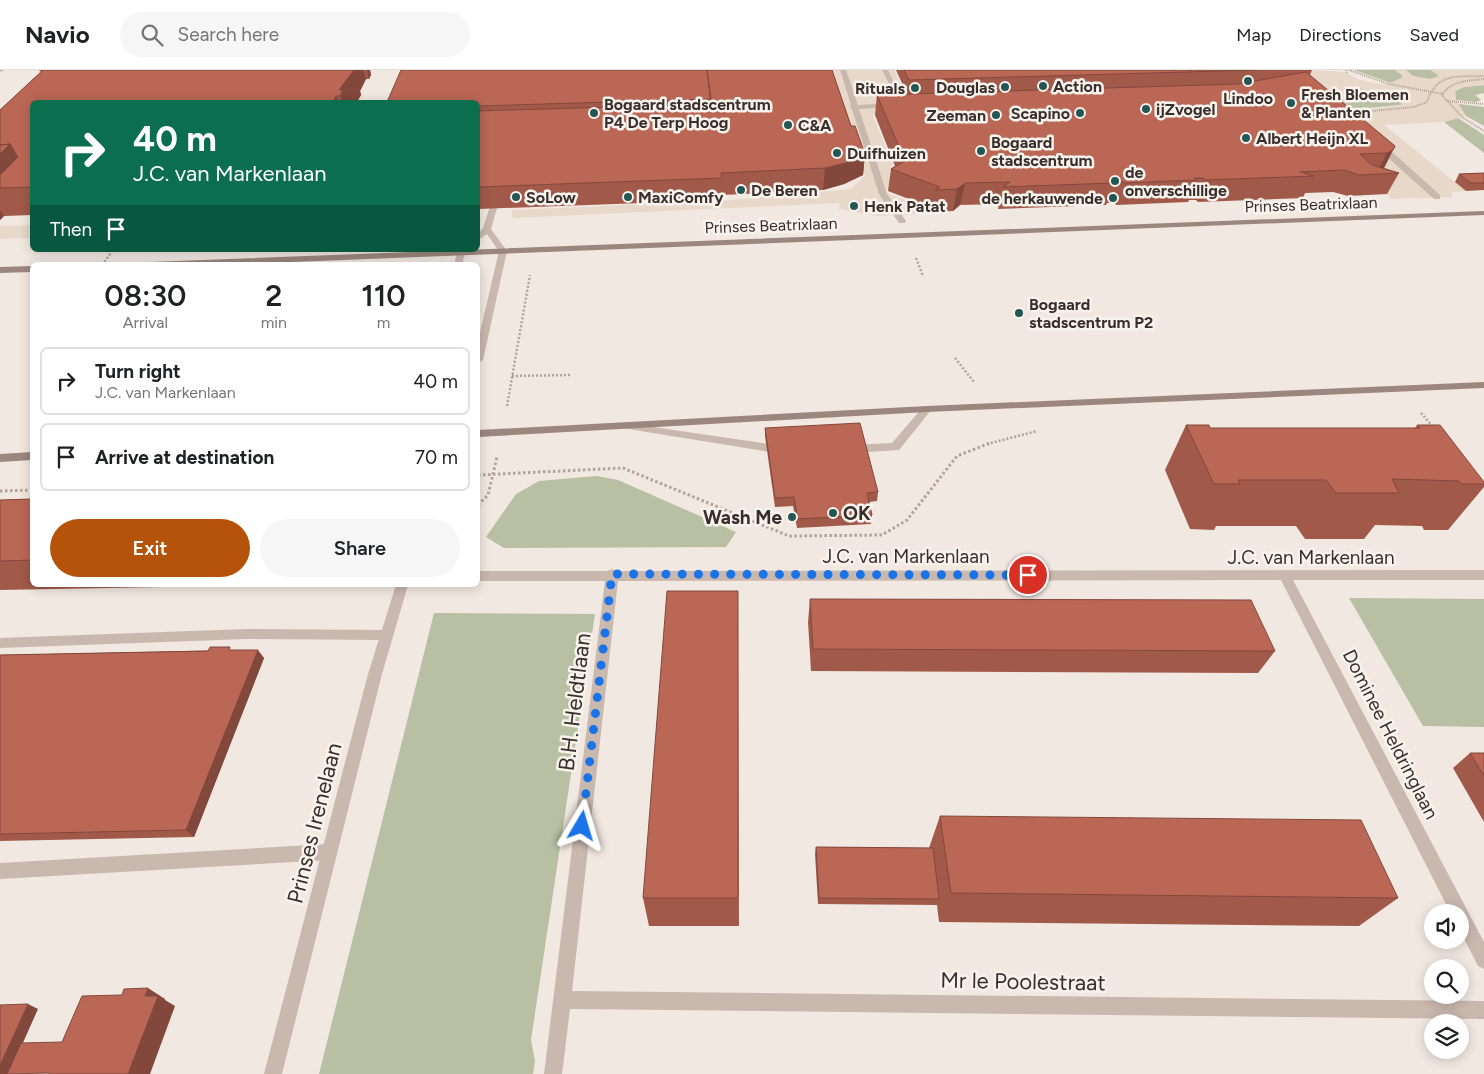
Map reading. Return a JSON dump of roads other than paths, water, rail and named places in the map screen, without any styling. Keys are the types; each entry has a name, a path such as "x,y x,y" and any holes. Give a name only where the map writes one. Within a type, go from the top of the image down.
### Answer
{"main road":[{"name":"Prinses Beatrixlaan","path":"480,252 1484,213"},
{"name":"Prinses Beatrixlaan","path":"221,262 463,252"},
{"path":"0,270 30,269"},
{"path":"480,434 927,409 1484,385"},
{"path":"0,458 30,456"}],"street":[{"path":"842,70 883,194 902,221"},
{"path":"885,70 903,105"},
{"path":"854,107 913,105"},
{"path":"1344,114 1437,197"},
{"path":"480,236 488,228 493,208"},
{"path":"480,351 503,251 488,228"},
{"path":"838,450 895,447 927,409"},
{"path":"626,426 776,450 794,450"},
{"name":"J.C. van Markenlaan","path":"480,576 612,574 1484,575"},
{"name":"B.H. Heldtlaan","path":"553,1074 612,574"},
{"name":"Dominee Heldringlaan","path":"1285,576 1455,904"},
{"name":"Prinses Irenelaan","path":"273,1074 386,635 401,587"},
{"path":"0,643 246,634 386,635"},
{"path":"0,872 329,852"},
{"name":"Dominee Heldringlaan","path":"1469,931 1484,960"},
{"name":"Mr le Poolestraat","path":"562,1000 1484,1010"}],"place":[{"name":"Lindoo","path":"1248,81"},
{"name":"Action","path":"1043,86"},
{"name":"Douglas","path":"1005,87"},
{"name":"Rituals","path":"915,88"},
{"name":"Fresh Bloemen & Planten","path":"1291,103"},
{"name":"ijZvogel","path":"1146,109"},
{"name":"Bogaard stadscentrum P4 De Terp Hoog","path":"594,113"},
{"name":"Scapino","path":"1080,113"},
{"name":"Zeeman","path":"996,115"},
{"name":"C&A","path":"788,125"},
{"name":"Albert Heijn XL","path":"1246,138"},
{"name":"Bogaard stadscentrum","path":"981,151"},
{"name":"Duifhuizen","path":"837,153"},
{"name":"de onverschillige","path":"1115,181"},
{"name":"De Beren","path":"741,190"},
{"name":"SoLow","path":"516,197"},
{"name":"MaxiComfy","path":"628,197"},
{"name":"de herkauwende","path":"1113,198"},
{"name":"Henk Patat","path":"854,206"},
{"name":"Bogaard stadscentrum P2","path":"1019,313"},
{"name":"OK","path":"833,513"},
{"name":"Wash Me","path":"792,517"}]}
